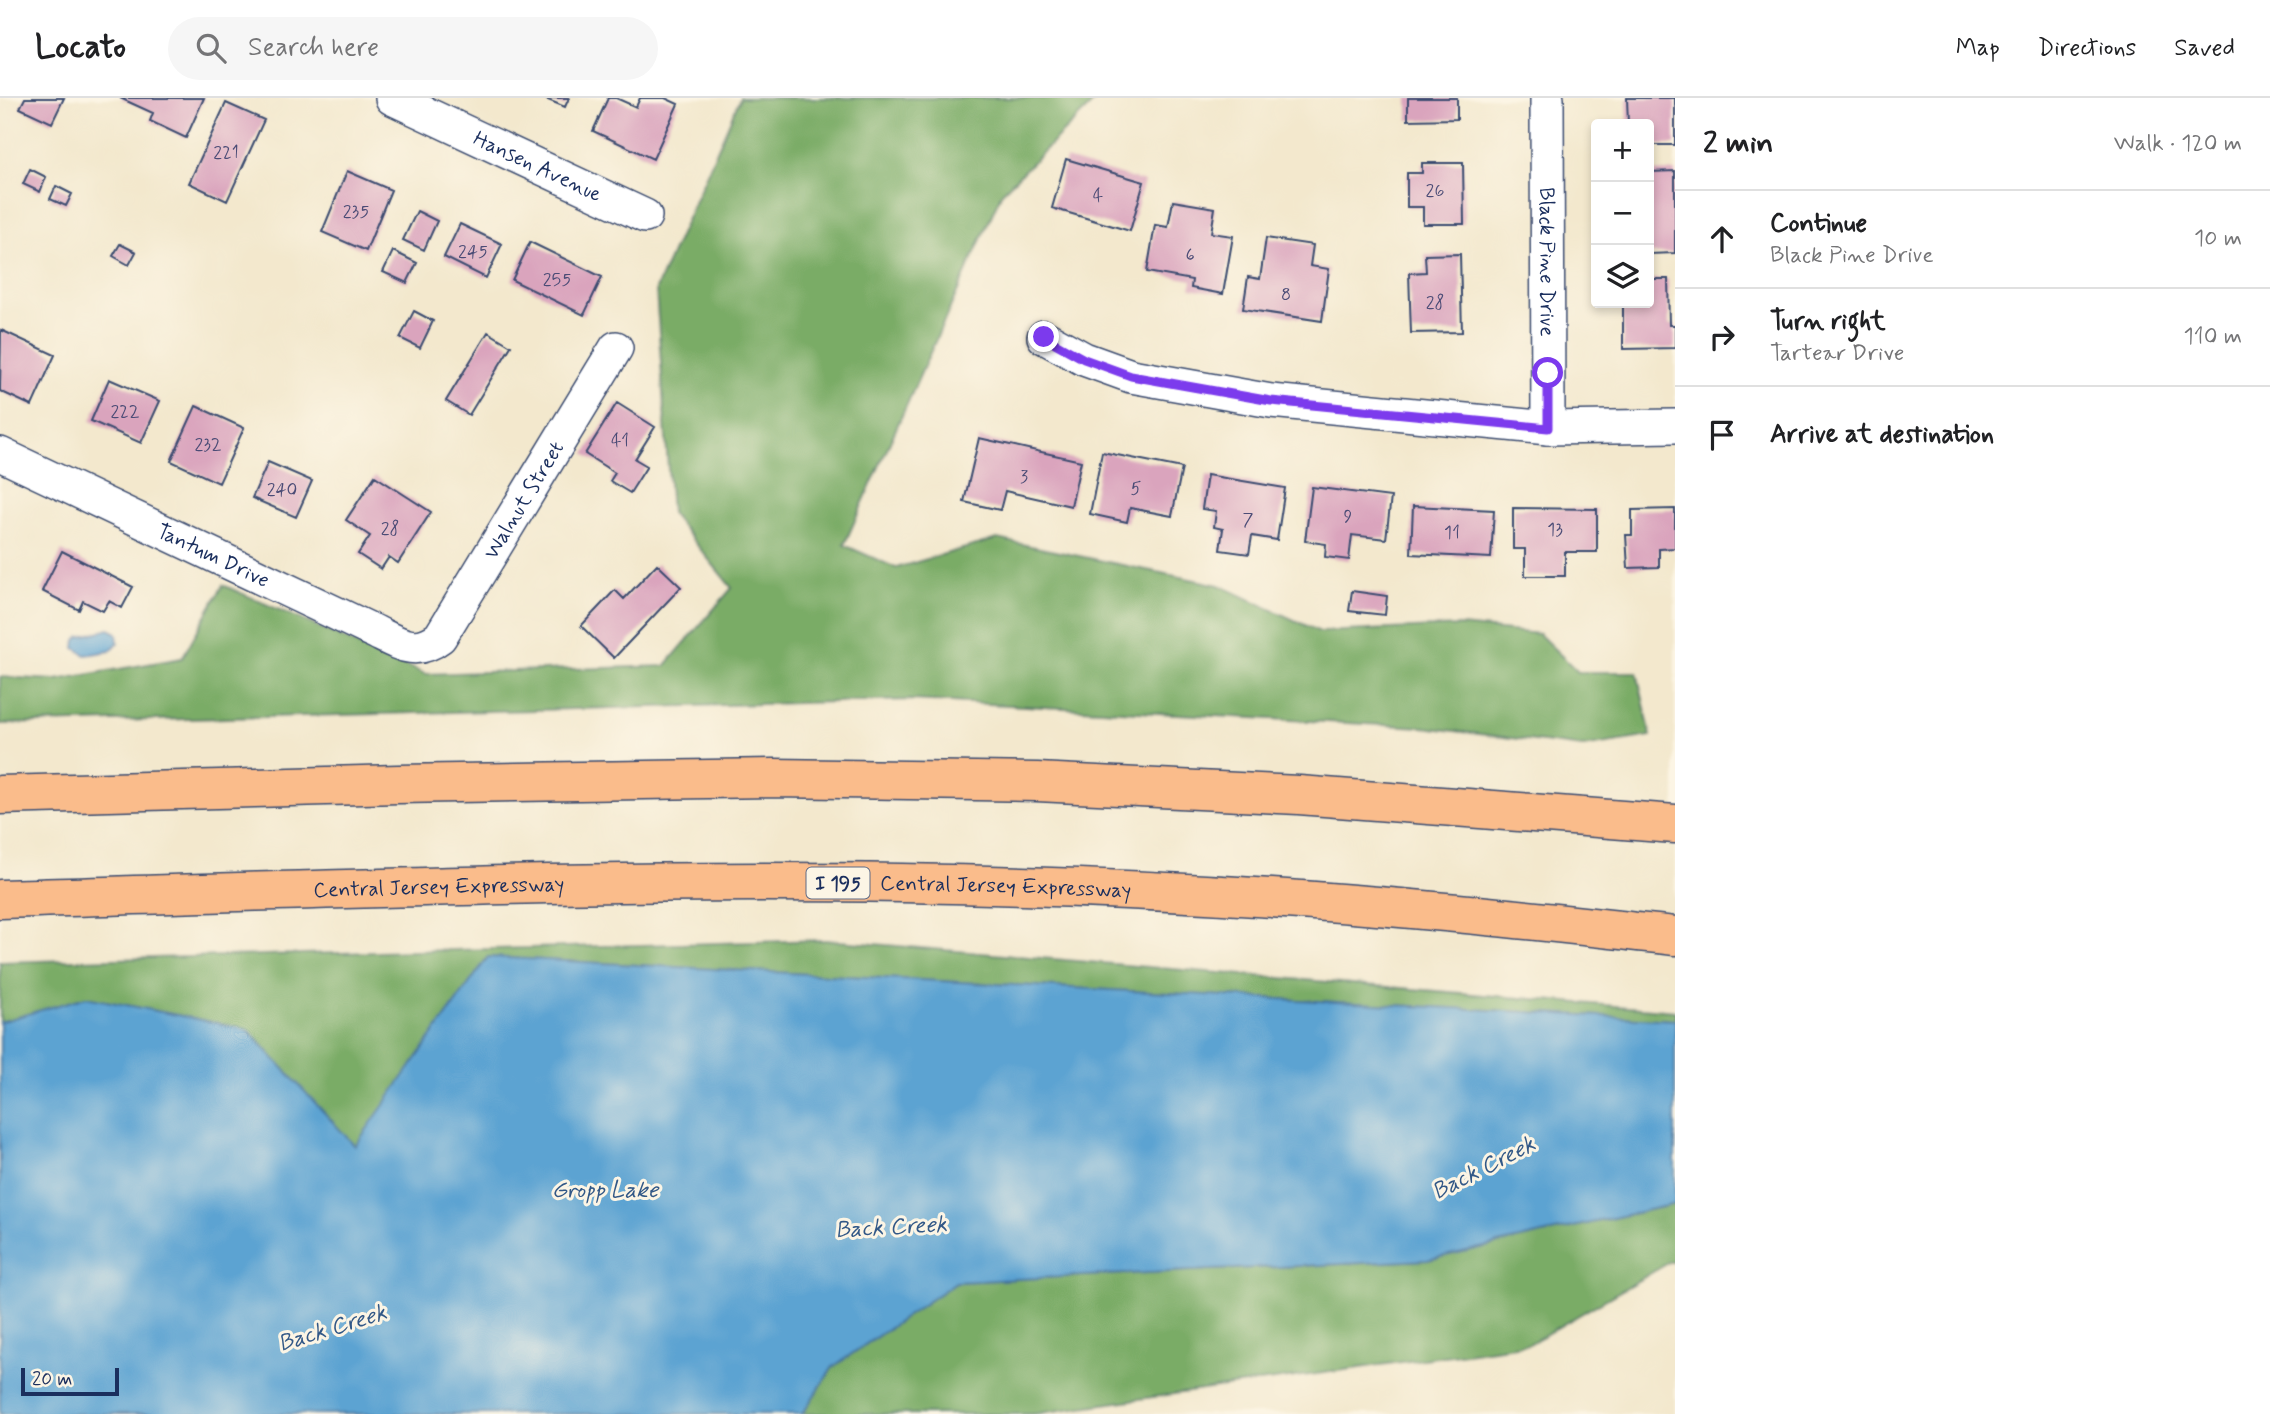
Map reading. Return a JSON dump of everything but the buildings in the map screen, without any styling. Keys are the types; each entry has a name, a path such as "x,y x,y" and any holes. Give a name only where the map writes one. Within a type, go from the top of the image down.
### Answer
{"highway":[{"path":"0,795 398,784 774,778 1037,782 1299,795 1675,824"},
{"name":"Central Jersey Expressway","path":"0,899 414,888 774,882 904,883 1163,892 1422,909 1675,936"}],"street":[{"name":"Hansen Avenue","path":"392,98 645,216"},
{"name":"Black Pine Drive","path":"1547,98 1548,428"},
{"path":"1044,337 1084,359 1131,376 1271,401 1548,428 1675,426"},
{"name":"Walnut Street","path":"428,647 440,637 616,348"},
{"name":"Tantum Drive","path":"0,454 371,630 409,647 428,647"}],"green space":[{"path":"740,98 1098,98 1002,192 844,545 896,568 997,539 1219,585 1320,632 1461,626 1539,634 1578,672 1637,672 1651,736 1583,747 1423,727 912,700 0,724 0,677 56,680 182,658 223,585 425,674 665,666 732,588 671,513 656,289"},
{"path":"826,940 1675,1011 1675,1020 488,957 355,1147 247,1029 86,997 0,1022 0,962"},
{"path":"1675,1204 1675,1262 1670,1262 1529,1344 1033,1414 802,1414 833,1367 956,1282 1427,1260"}],"water":[{"path":"109,629 117,633 118,643 110,651 86,655 75,648 79,637"},
{"name":"Gropp Lake","path":"488,957 1675,1020 1675,1204 1427,1260 956,1282 833,1367 802,1414 0,1414 0,1022 86,997 247,1029 355,1146"}],"route":[{"path":"1044,337 1084,359 1131,376 1271,401 1548,428 1548,373"}],"water label":[{"name":"Back Creek","path":"1483,1167"},
{"name":"Back Creek","path":"891,1226"},
{"name":"Back Creek","path":"332,1327"}]}
